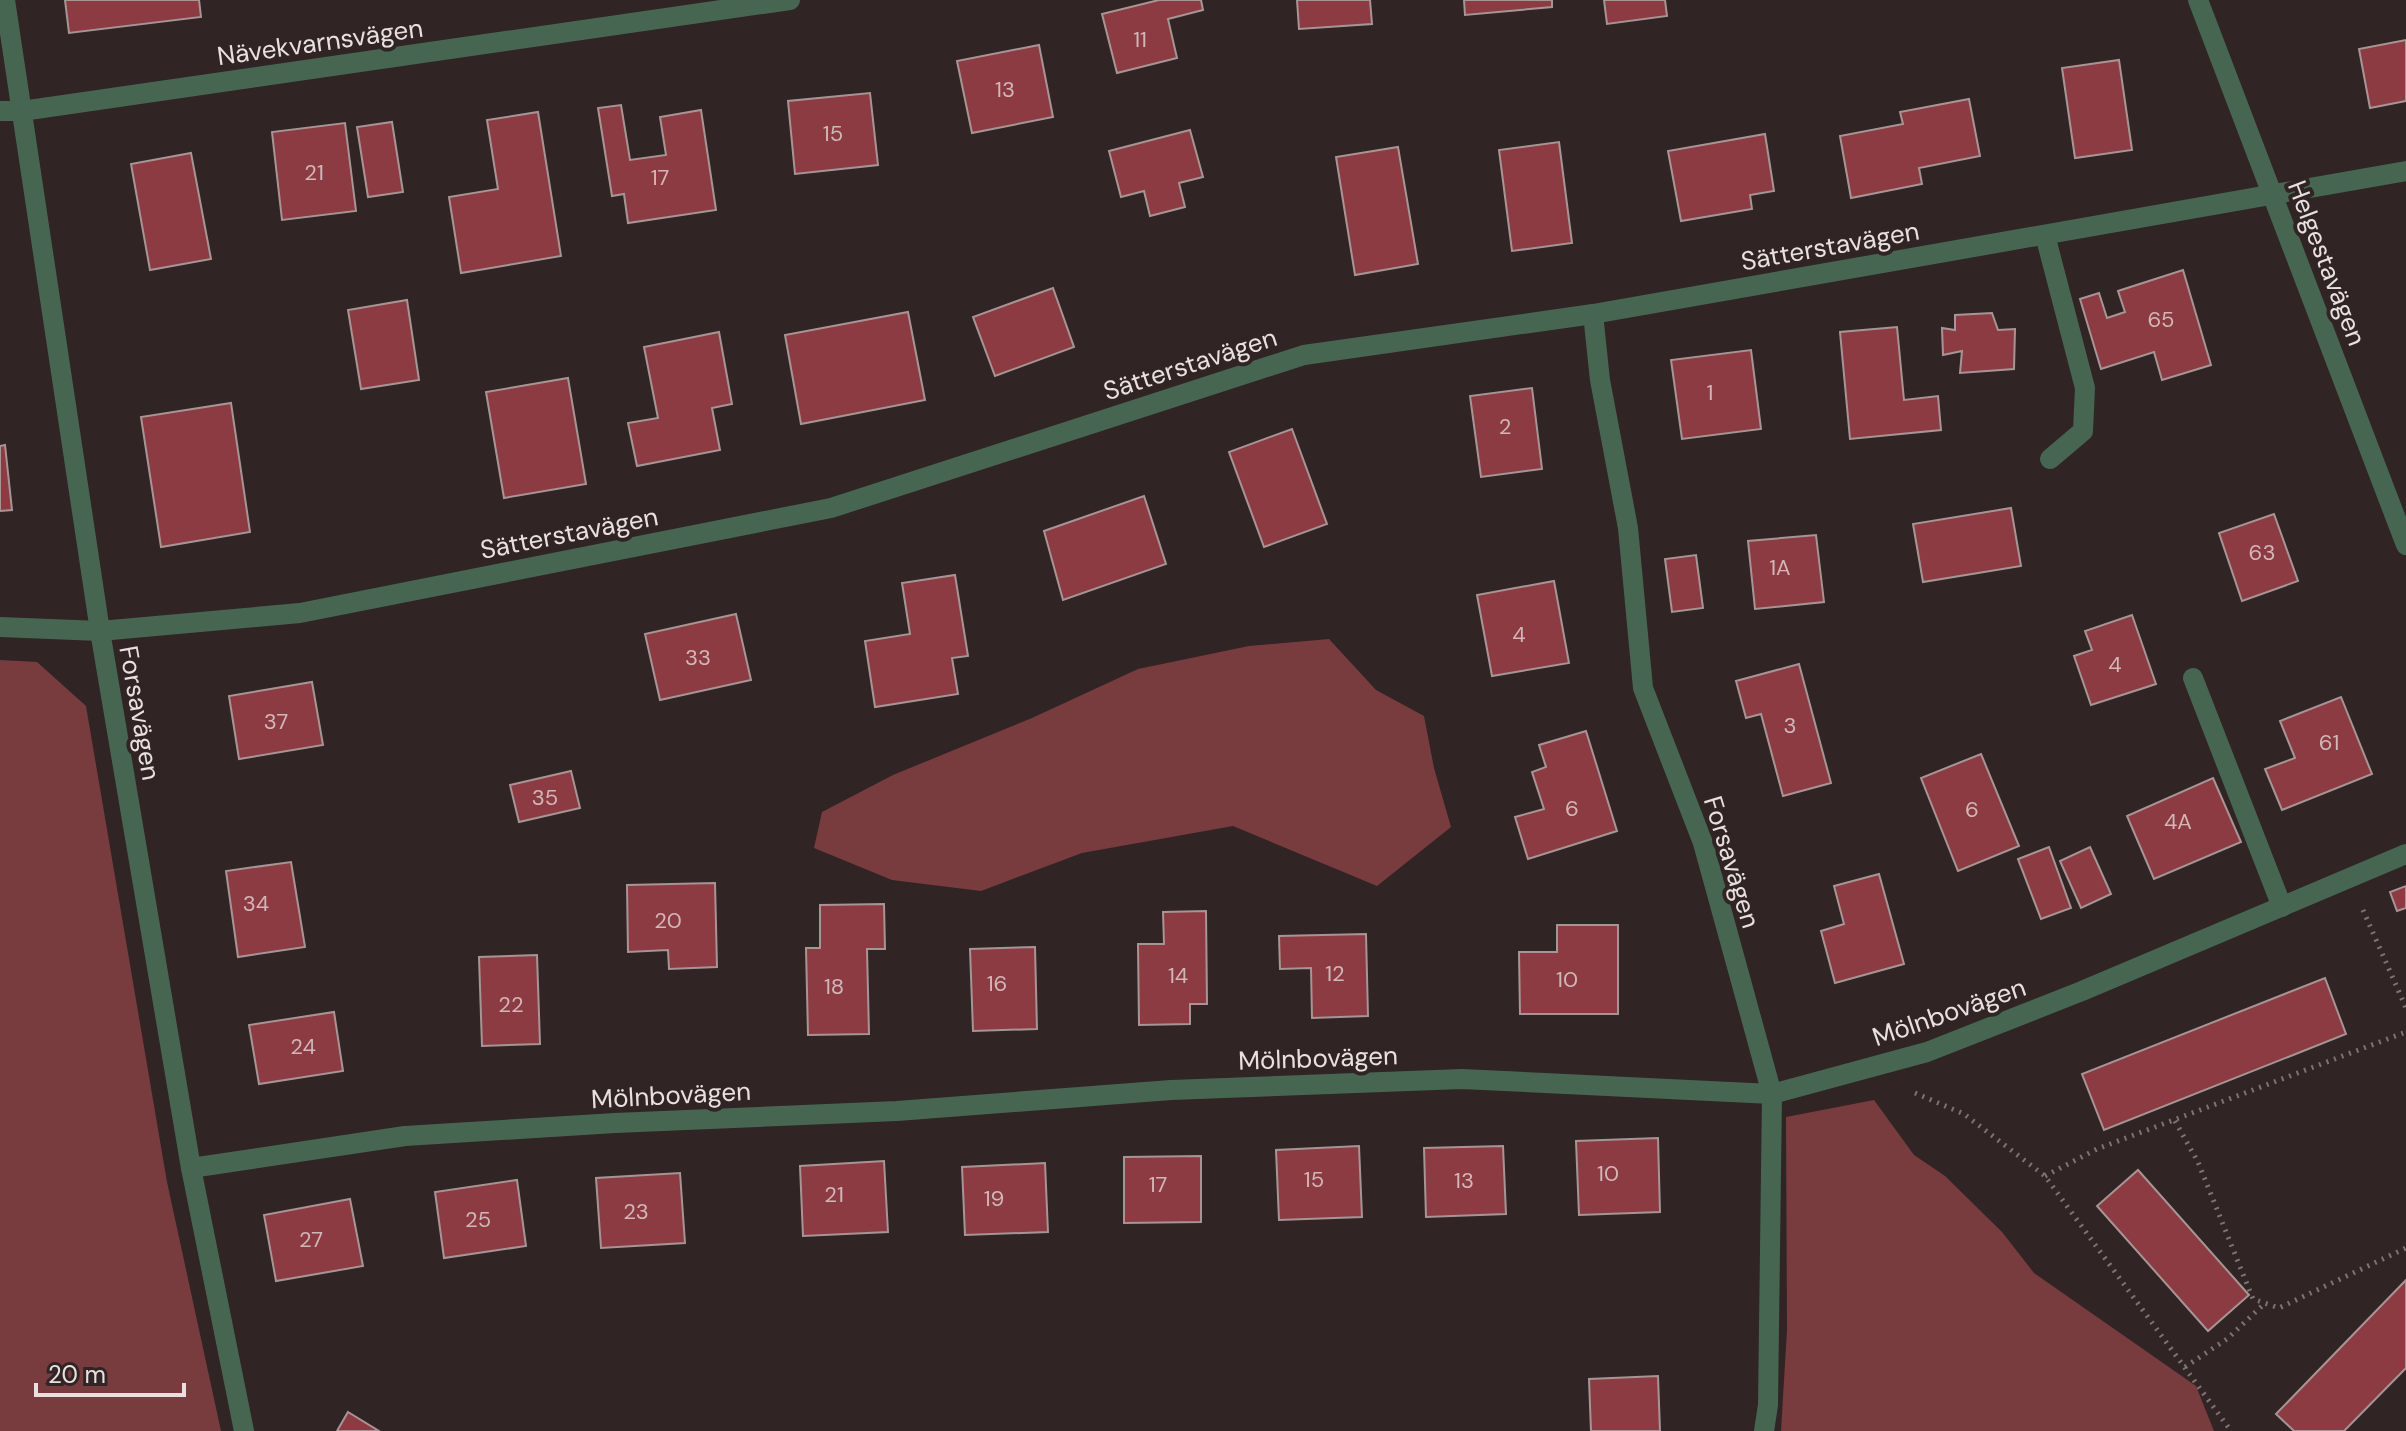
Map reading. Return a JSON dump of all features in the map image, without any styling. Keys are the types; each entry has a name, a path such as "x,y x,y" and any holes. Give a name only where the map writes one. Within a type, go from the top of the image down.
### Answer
{"street":[{"name":"Forsavägen","path":"5,0 100,631 191,1168 244,1431"},
{"name":"Nävekvarnsvägen","path":"0,111 22,111 790,0"},
{"name":"Helgestavägen","path":"2198,0 2406,545"},
{"name":"Sätterstavägen","path":"0,627 100,631 300,613 831,508 1304,355 1593,314 2406,171"},
{"path":"2045,235 2085,388 2083,431 2050,459"},
{"name":"Forsavägen","path":"1593,314 1600,380 1628,528 1643,688 1703,843 1772,1094 1768,1405 1764,1431"},
{"path":"2193,678 2282,907"},
{"name":"Mölnbovägen","path":"191,1168 405,1136 897,1111 1171,1090 1462,1079 1772,1094 1927,1052 2082,991 2406,854"}],"path":[{"path":"2350,878 2406,1008"},
{"path":"2045,1176 2097,1149 2406,1032"},
{"path":"1861,1069 1964,1114 2045,1176 2231,1431"},
{"path":"2174,1120 2198,1162 2253,1299 2279,1308 2406,1248"},
{"path":"2185,1367 2227,1339 2265,1303"}],"shaded area":[{"path":"1329,639 1376,690 1424,716 1434,768 1451,827 1377,886 1233,826 1082,853 981,891 892,880 814,848 822,812 893,775 1032,718 1138,669 1249,646"},
{"path":"0,660 37,662 86,706 167,1182 221,1431 0,1431"},
{"path":"1874,1100 1914,1155 1945,1176 2002,1232 2034,1273 2196,1386 2214,1431 1781,1431 1787,1330 1786,1117"}],"building":[{"path":"65,0 199,0 201,17 69,33"},
{"path":"1159,0 1201,0 1203,10 1168,19 1177,58 1117,73 1102,14"},
{"path":"1297,0 1370,0 1372,24 1299,29"},
{"path":"1464,0 1552,0 1552,7 1465,15"},
{"path":"1604,0 1665,0 1667,16 1607,24"},
{"path":"2406,40 2406,101 2370,108 2359,49"},
{"path":"1039,45 1053,117 972,133 957,61"},
{"path":"2119,60 2132,150 2075,158 2062,68"},
{"path":"870,93 878,165 795,174 788,101"},
{"path":"1969,99 1980,156 1919,168 1922,184 1851,198 1840,136 1903,124 1900,112"},
{"path":"621,105 630,160 666,155 660,117 701,110 716,210 628,223 624,194 612,196 598,108"},
{"path":"538,112 561,256 461,273 449,197 498,189 487,120"},
{"path":"392,122 403,192 368,197 357,127"},
{"path":"345,123 356,211 282,220 272,132"},
{"path":"1190,130 1203,177 1179,183 1185,207 1150,216 1144,191 1121,197 1109,151"},
{"path":"1765,134 1774,191 1750,195 1752,209 1681,221 1668,151"},
{"path":"1559,142 1572,243 1512,251 1499,150"},
{"path":"1398,147 1418,264 1355,275 1336,157"},
{"path":"191,153 211,259 150,270 131,164"},
{"path":"2183,270 2211,365 2162,380 2154,352 2101,369 2080,299 2099,293 2107,318 2125,312 2118,291"},
{"path":"1053,288 1074,347 995,376 973,317"},
{"path":"407,300 419,380 361,389 348,310"},
{"path":"908,312 925,400 801,424 785,335"},
{"path":"1992,313 1998,330 2015,329 2014,369 1960,373 1962,351 1943,355 1942,328 1955,330 1955,315"},
{"path":"1897,327 1904,400 1938,396 1941,430 1850,439 1840,332"},
{"path":"719,332 732,404 712,408 720,450 637,466 628,423 658,418 644,347"},
{"path":"1751,350 1761,429 1682,439 1671,360"},
{"path":"568,378 586,484 504,498 486,392"},
{"path":"1532,388 1542,469 1481,477 1470,396"},
{"path":"231,403 250,532 161,547 141,417"},
{"path":"1292,429 1327,524 1264,547 1229,452"},
{"path":"5,445 12,510 0,511 0,446"},
{"path":"1144,496 1166,564 1063,600 1044,531"},
{"path":"2011,508 2021,566 1923,582 1913,524"},
{"path":"2274,514 2298,581 2242,601 2219,533"},
{"path":"1816,535 1824,602 1755,609 1748,541"},
{"path":"1696,555 1703,608 1672,612 1665,559"},
{"path":"955,575 968,656 952,658 958,694 875,707 865,641 910,634 902,583"},
{"path":"1554,581 1569,663 1492,676 1477,595"},
{"path":"736,614 751,680 660,700 645,634"},
{"path":"2132,615 2156,684 2091,705 2074,656 2092,650 2085,631"},
{"path":"1799,664 1831,783 1783,796 1761,714 1746,718 1736,681"},
{"path":"312,682 323,745 239,759 229,696"},
{"path":"2341,697 2372,774 2282,810 2265,769 2295,758 2280,721"},
{"path":"1586,731 1617,831 1528,859 1515,817 1544,809 1532,772 1546,767 1539,745"},
{"path":"1981,754 2019,846 1958,871 1921,778"},
{"path":"571,771 580,808 519,822 510,785"},
{"path":"2213,778 2241,842 2154,879 2127,816"},
{"path":"2049,847 2071,908 2041,919 2018,859"},
{"path":"2090,847 2111,894 2081,908 2060,861"},
{"path":"291,862 305,947 238,957 226,871"},
{"path":"1879,874 1904,964 1835,983 1821,931 1844,924 1834,886"},
{"path":"715,883 717,967 669,969 668,950 628,952 627,885"},
{"path":"2406,886 2406,908 2397,911 2390,892"},
{"path":"884,904 885,949 867,949 869,1034 808,1035 806,948 820,948 820,905"},
{"path":"1206,911 1207,1004 1190,1004 1190,1024 1139,1025 1138,944 1164,944 1163,912"},
{"path":"1557,925 1618,925 1618,1014 1520,1014 1519,952 1557,952"},
{"path":"1366,934 1368,1016 1312,1018 1311,968 1280,969 1279,936"},
{"path":"1035,947 1037,1029 973,1031 970,949"},
{"path":"537,955 540,1044 482,1046 479,957"},
{"path":"2325,978 2346,1034 2104,1130 2082,1074"},
{"path":"334,1012 343,1071 259,1084 249,1025"},
{"path":"1658,1138 1660,1212 1579,1215 1576,1141"},
{"path":"1359,1146 1362,1217 1279,1220 1276,1150"},
{"path":"1503,1146 1506,1214 1426,1217 1424,1148"},
{"path":"1201,1156 1201,1222 1124,1223 1124,1157"},
{"path":"884,1161 888,1232 803,1236 800,1166"},
{"path":"1045,1163 1048,1232 965,1235 962,1167"},
{"path":"2138,1170 2249,1295 2208,1331 2097,1206"},
{"path":"680,1173 685,1243 601,1248 596,1178"},
{"path":"517,1180 526,1246 444,1258 435,1192"},
{"path":"350,1199 363,1266 276,1281 264,1215"},
{"path":"2406,1280 2406,1368 2344,1431 2294,1431 2276,1414"},
{"path":"1658,1376 1660,1431 1591,1431 1589,1379"},
{"path":"348,1412 379,1431 337,1431"}]}
